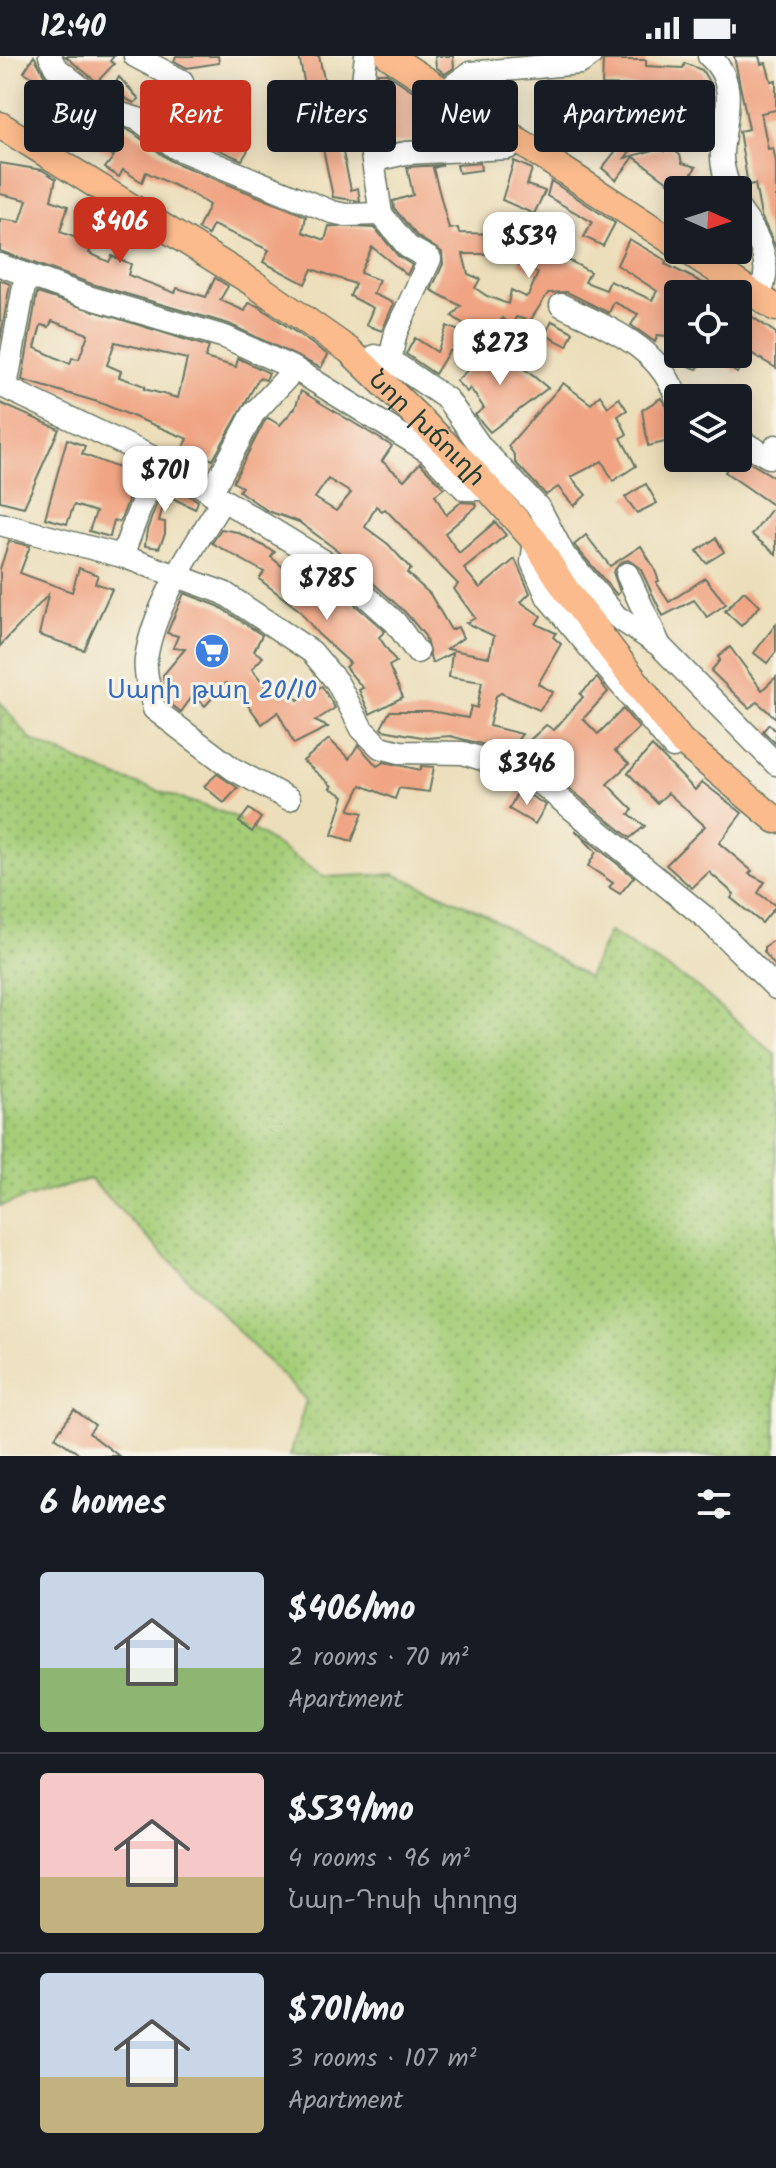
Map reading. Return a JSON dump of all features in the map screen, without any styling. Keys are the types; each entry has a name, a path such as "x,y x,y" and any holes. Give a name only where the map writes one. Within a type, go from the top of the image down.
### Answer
{"main road":[{"path":"389,56 426,80"},
{"name":"Նոր խճուղի","path":"0,125 253,283 350,351 482,490 566,590 681,741 776,820"},
{"path":"520,142 664,236"},
{"path":"707,264 767,303"}],"street":[{"path":"135,56 180,80"},
{"path":"366,56 362,89 381,214 408,247 430,259 396,332 390,360"},
{"path":"460,80 470,73 580,63 590,56"},
{"path":"709,56 728,88 728,117 721,156 726,176"},
{"path":"47,58 88,93 121,114 138,119 176,148 332,212 346,215 381,214"},
{"path":"375,160 406,153 508,148 520,142"},
{"path":"752,226 767,268 767,303"},
{"path":"0,265 225,337 295,369 429,452 465,489 482,490"},
{"path":"26,275 3,386 158,460 335,568 363,590 407,635 417,652"},
{"path":"561,305 626,337 655,360 668,384"},
{"path":"350,351 390,360 456,409 481,447 540,509 565,556 617,617 659,645 776,764"},
{"path":"289,799 233,769 154,709 146,661 176,575 217,497 253,414 295,369"},
{"path":"752,446 774,455"},
{"path":"122,556 158,460"},
{"path":"0,524 122,556 224,593 312,652 337,682 362,729 380,747 400,752 463,753 508,767 544,786 707,919 776,988"},
{"path":"565,556 534,552 548,598 657,731 697,770 765,825 776,828"},
{"path":"627,574 659,645"}],"green space":[{"path":"0,702 31,740 114,776 233,816 324,877 394,874 481,912 588,977 609,932 696,986 776,1055 776,1456 290,1456 306,1400 90,1179 0,1206"}],"building":[{"path":"34,56 49,80 37,80 24,72"},
{"path":"65,56 114,56 110,61 114,64 99,80 95,80"},
{"path":"176,56 218,56 219,63 187,68 174,61"},
{"path":"299,56 319,56 324,80 304,80"},
{"path":"435,56 453,56 454,68 445,74 436,67"},
{"path":"734,56 759,56 761,64 766,63 771,81 776,80 776,110 761,113 768,149 773,148 776,162 776,248 761,216 752,176 746,176 739,131 749,129"},
{"path":"603,60 646,60 646,66 683,68 685,63 702,70 708,80 602,80"},
{"path":"378,73 386,73 412,90 412,141 396,143 396,80 377,80"},
{"path":"124,82 139,99 134,103 124,98"},
{"path":"124,128 140,138 140,152 159,152 171,161 306,216 303,232 325,240 329,226 375,228 398,256 412,265 407,275 372,247 360,273 379,280 373,294 394,303 382,331 366,325 373,308 350,296 355,284 312,269 305,284 263,262 269,250 213,225 208,235 198,229 209,205 146,172 142,182 123,170 119,177 105,168 114,156 106,152 124,152"},
{"path":"224,152 247,152 242,160"},
{"path":"324,152 343,152 351,190 358,188 360,201 333,197"},
{"path":"615,152 630,152 625,158 647,152 676,152 682,163 696,167 692,173 696,176 664,176 664,179 634,157 616,180 602,168"},
{"path":"514,161 532,169 527,185 545,191 534,214 502,200"},
{"path":"0,163 42,170 56,179 51,200 68,206 60,232 93,244 89,253 109,262 112,256 131,264 128,275 175,293 177,288 206,297 215,278 228,286 220,300 245,311 249,303 258,306 328,355 321,368 229,324 92,284 0,251 0,219 20,222 27,200 0,194"},
{"path":"480,163 481,170 459,173 457,165"},
{"path":"443,165 433,168 449,229 458,228 459,233 499,234 496,254 463,254 468,274 480,279 475,288 487,296 508,304 511,290 526,297 529,294 538,273 518,264 524,249 545,259 547,253 572,262 590,272 585,282 606,290 610,281 652,300 657,291 617,265 629,239 664,259 664,264 697,280 664,280 664,336 657,335 655,342 631,325 638,314 614,302 609,313 567,292 548,293 530,321 516,317 512,326 502,318 488,348 449,351 435,374 406,354 415,338 437,352 447,326 471,336 474,331 452,316 461,306 431,290 443,264 442,252 417,236 394,208 393,201 413,195 407,167"},
{"path":"551,181 615,223 603,246 584,237 592,222 547,196"},
{"path":"99,207 133,227 124,238 108,225 105,234 92,229"},
{"path":"0,280 10,284 0,341"},
{"path":"37,293 209,347 205,358 236,367 238,358 269,373 266,380 259,378 213,460 183,448 188,439 98,402 22,380","holes":["52,321 88,334 79,359 72,358 70,364 35,348 41,325 49,327","115,342 187,359 178,398 144,389 145,386 119,377 121,371 107,365"]},
{"path":"752,317 776,333 776,368 752,354"},
{"path":"552,321 573,332 567,346 545,335"},
{"path":"495,345 548,388 490,432 475,415 484,408 470,388 467,392 456,381"},
{"path":"563,383 591,404 600,395 608,407 619,398 627,410 618,416 627,434 621,438 636,466 613,481 602,461 571,477 586,495 574,506 558,487 546,495 515,462 515,456 508,446"},
{"path":"301,391 392,446 382,461 404,480 420,463 444,488 435,495 446,515 461,502 475,503 477,506 445,533 459,553 495,522 506,535 464,569 480,588 515,559 530,593 521,602 541,616 536,624 556,633 553,637 561,644 538,684 553,692 539,710 501,693 496,696 489,726 522,734 509,751 450,736 427,738 381,728 390,711 430,711 468,718 471,706 477,708 482,682 449,677 452,653 432,663 425,636 406,613 338,551 299,522 268,511 239,491 242,487 233,482 264,422 268,418 280,425 295,408","holes":["328,479 351,493 336,511 315,498","376,506 382,511 385,509 458,584 454,589 475,618 466,623 494,636 489,657 447,649 463,638 458,627 451,630 430,594 407,573 411,569 388,544 365,527"]},
{"path":"661,398 664,403 664,442 648,446 642,410"},
{"path":"0,403 59,429 24,507 0,501"},
{"path":"67,439 85,446 82,454 121,469 122,466 139,471 120,522 114,520 110,537 89,531 96,512 74,505 67,524 45,518"},
{"path":"752,464 776,478 776,554 752,535 774,506 725,472 752,472"},
{"path":"165,481 198,501 195,509 166,495 159,521 165,522 165,534 159,548 145,546 147,530"},
{"path":"646,484 657,503 637,513 625,497"},
{"path":"221,529 237,532 275,552 271,557 332,608 345,596 385,631 379,637 396,662 389,666 403,697 370,714 359,690 363,688 345,667 350,663 318,634 299,610 259,579 264,572 212,543"},
{"path":"586,535 610,566 641,546 654,568 659,581 656,582 669,602 705,578 726,604 707,617 694,600 663,616 640,568 628,560 621,562 613,572 620,592 617,595 574,545"},
{"path":"716,538 724,552 706,563 697,551"},
{"path":"9,541 30,546 20,573 72,592 79,568 98,575 95,583 112,589 84,650 39,635 48,595 0,646 0,569"},
{"path":"744,591 760,606 741,626 725,611"},
{"path":"184,593 218,606 262,635 254,651 263,657 252,669 268,689 280,680 298,700 322,686 335,708 315,721 328,727 294,744 278,712 262,724 239,693 226,683 205,706 194,694 181,712 167,701 163,675 185,649 173,648 178,636 167,633"},
{"path":"776,624 776,652 767,663 754,653"},
{"path":"730,647 762,690 776,677 776,718 757,702 749,708 711,671 720,660 718,657"},
{"path":"597,678 608,692 583,719 598,734 623,709 639,728 615,751 629,764 607,784 633,810 629,814 645,826 630,838 553,775 515,754 546,725 554,730 583,697 580,694"},
{"path":"769,724 776,731 776,744 763,731"},
{"path":"329,739 349,759 358,745 377,766 384,762 421,770 421,766 434,767 429,792 399,788 395,799 361,785 349,810 363,813 352,841 332,835 344,796 330,788 332,786 303,761"},
{"path":"652,746 695,790 702,782 742,813 719,843 752,871 749,874 765,882 758,893 776,906 762,923 731,898 734,894 709,872 692,888 666,865 705,826 668,793 657,803 628,773"},
{"path":"217,774 238,788 224,803 204,786"},
{"path":"519,789 546,805 535,824 509,809"},
{"path":"249,809 261,818 252,832 239,822"},
{"path":"575,830 634,877 620,894 609,887 613,883 588,866 596,852"},
{"path":"776,939 776,967 764,952 764,947"},
{"path":"74,1410 95,1425 89,1433 119,1456 82,1456 55,1437"}],"place":[{"name":"Սարի թաղ 20/10","path":"212,651"}]}
